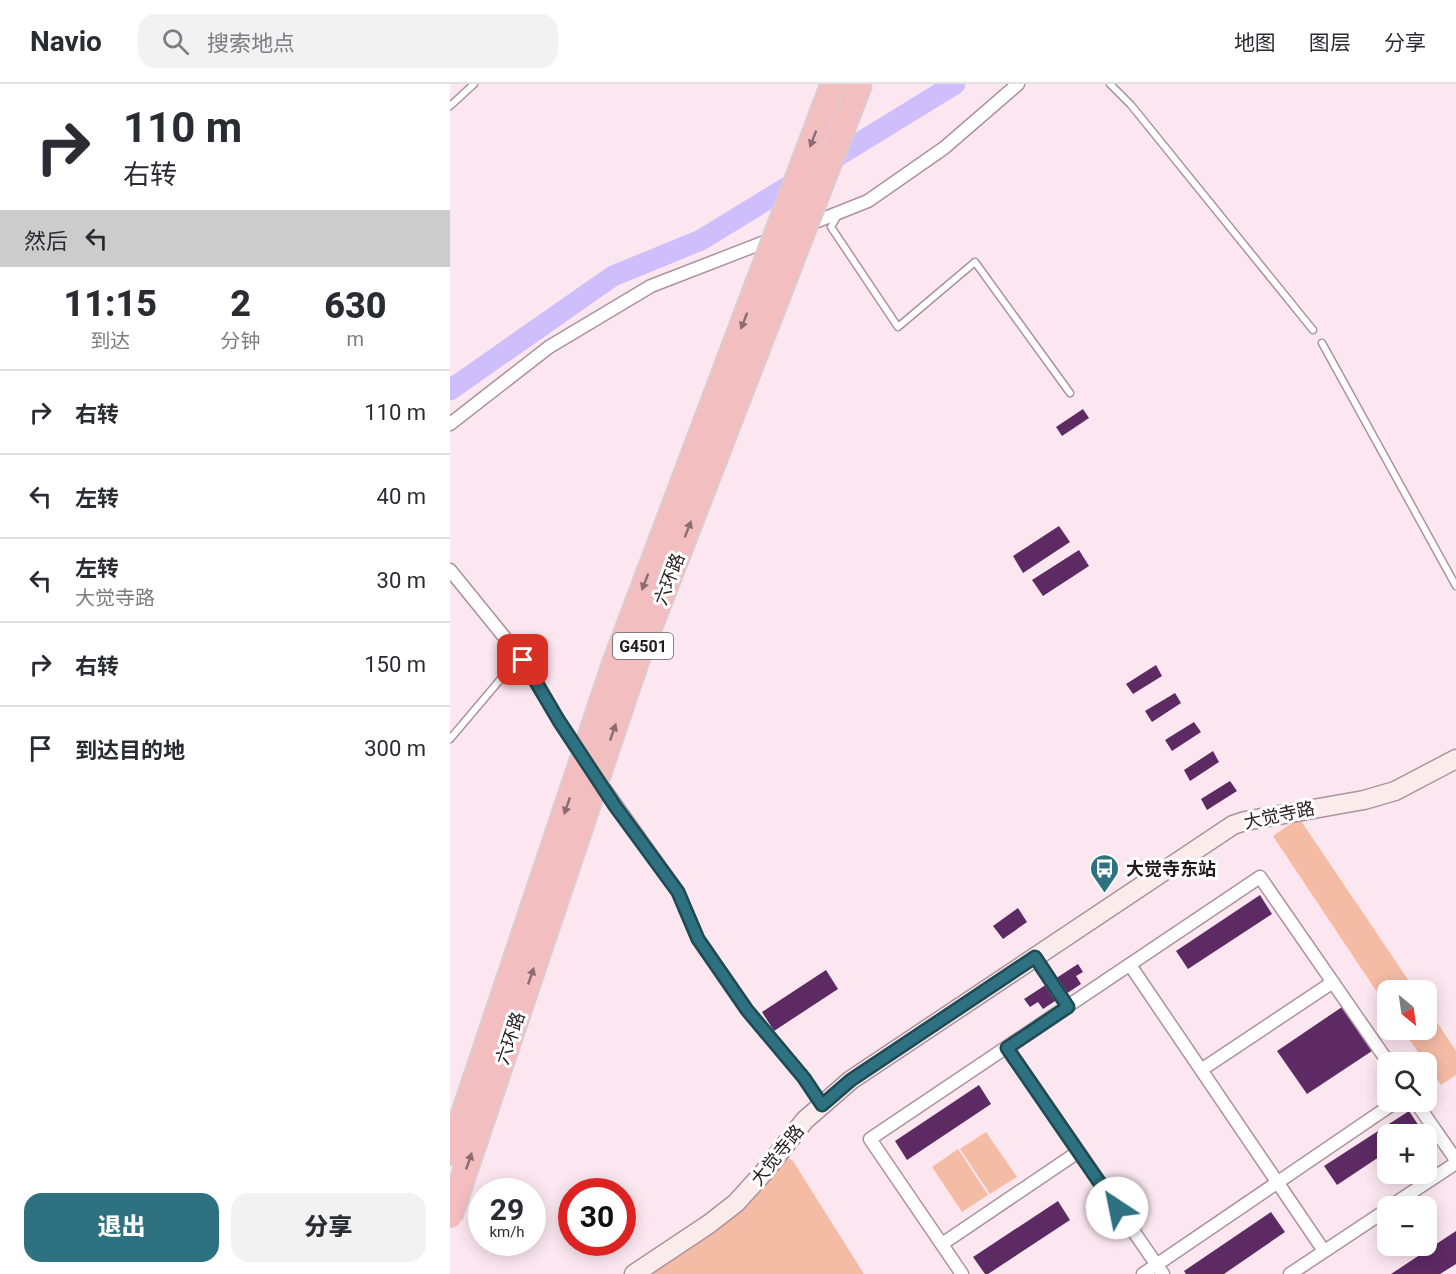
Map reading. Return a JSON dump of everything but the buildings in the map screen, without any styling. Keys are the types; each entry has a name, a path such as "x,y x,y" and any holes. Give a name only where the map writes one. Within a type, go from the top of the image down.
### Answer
{"highway":[{"name":"六环路","path":"450,1154 615,662 833,84"},
{"name":"六环路","path":"450,1216 636,663 860,84"}],"main road":[{"name":"大觉寺路","path":"634,1274 710,1224 736,1203 805,1120 851,1080 1233,825 1375,797 1395,791 1456,759"}],"street":[{"path":"450,424 549,347 651,286 868,201 944,148 1018,84"},
{"path":"450,570 523,660 559,721 615,806 678,892 698,939 747,1010 804,1078 822,1105"},
{"path":"962,1274 870,1139 1260,877 1381,1052"},
{"path":"1035,957 1068,1007"},
{"path":"1130,965 1324,1251"},
{"path":"1201,1070 1333,982"},
{"path":"1007,1048 1159,1269"},
{"path":"1143,1274 1159,1269 1278,1182 1381,1112"},
{"path":"1406,1196 1456,1161 1423,1112"},
{"path":"942,1244 1078,1152"},
{"path":"1290,1274 1377,1216"}],"lane":[{"path":"450,106 474,84"},
{"path":"1110,84 1131,105 1313,330"},
{"path":"840,212 831,227 898,327 975,262 1070,393"},
{"path":"1322,343 1456,586"},
{"path":"450,739 505,674 523,660"}],"shaded area":[{"path":"1299,818 1408,980 1377,980 1377,992 1273,836"},
{"path":"1437,1022 1456,1051 1456,1075 1441,1085 1437,1079 1437,1052 1418,1052 1410,1040 1437,1040"},
{"path":"986,1132 1017,1177 990,1194 960,1149"},
{"path":"958,1149 988,1195 962,1212 932,1167"},
{"path":"788,1158 793,1161 864,1274 649,1274 742,1209"}],"waterway":[{"path":"450,390 613,276 701,240 955,84"}],"place":[{"name":"大觉寺东站","path":"1105,894"}],"route":[{"path":"523,660 559,721 615,806 678,892 698,939 747,1010 804,1078 822,1105 851,1080 1035,957 1068,1007 1007,1048 1117,1208"}]}
